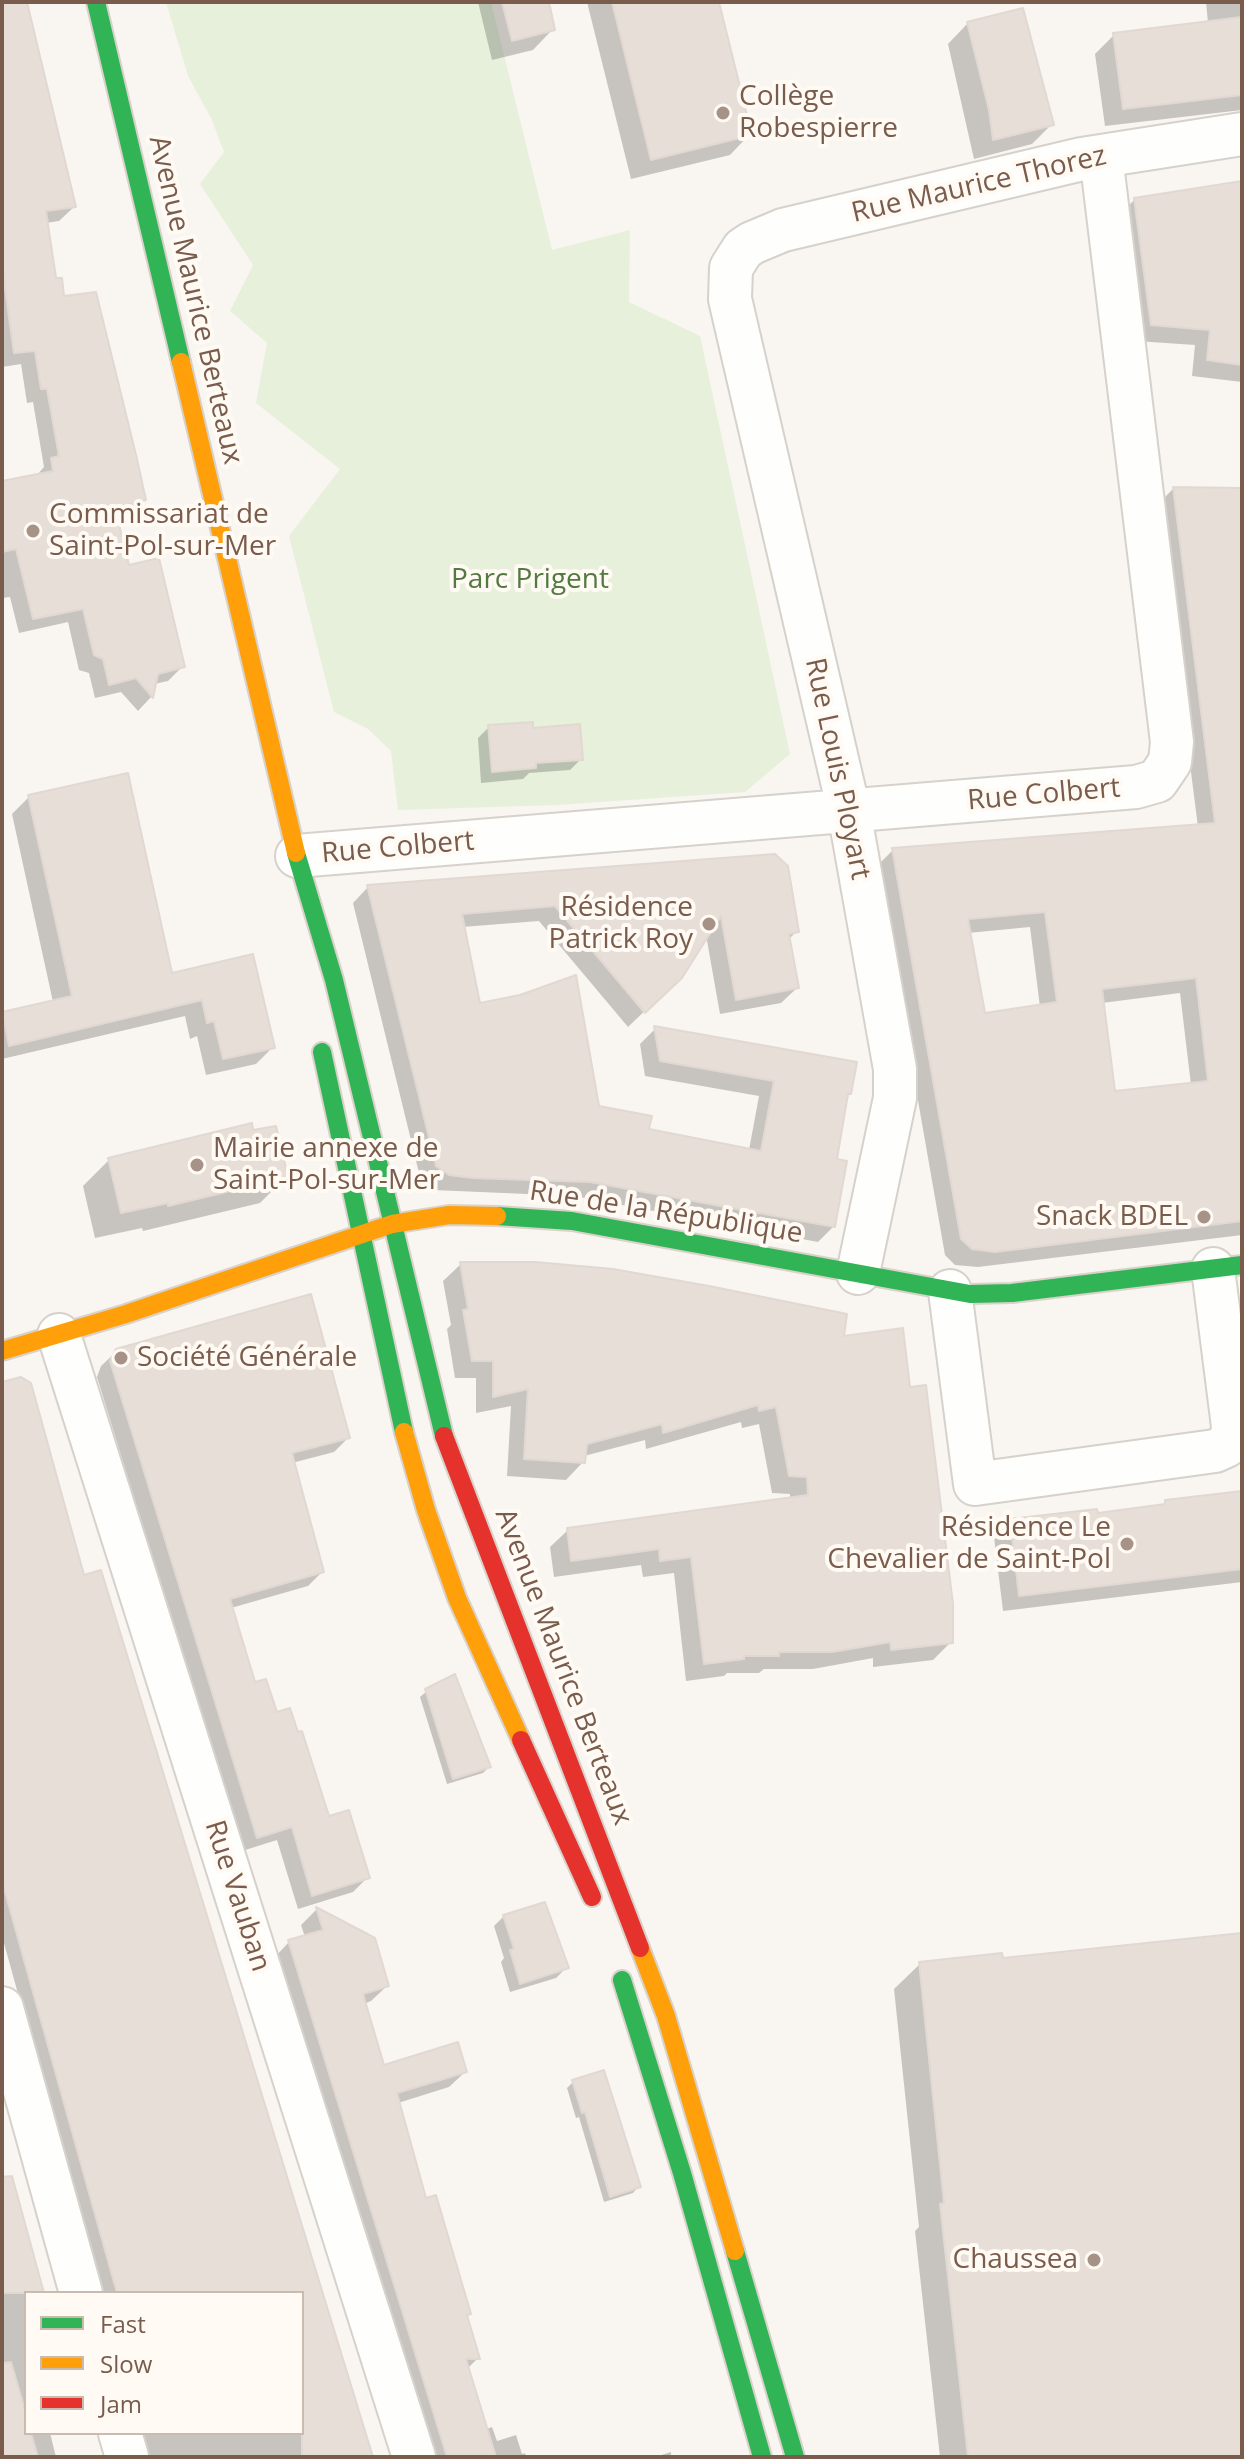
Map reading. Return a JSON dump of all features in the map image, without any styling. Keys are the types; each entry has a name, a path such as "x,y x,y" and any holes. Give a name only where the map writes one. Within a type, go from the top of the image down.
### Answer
{"street":[{"name":"Avenue Maurice Berteaux","path":"96,2 301,874 334,980 444,1439 666,2016 795,2457"},
{"name":"Rue Maurice Thorez","path":"731,268 743,249 772,234 1101,156 1242,134"},
{"name":"Rue Colbert","path":"301,874 849,811 1136,787 1157,781 1170,762 1172,742 1101,156"},
{"name":"Rue Louis Ployart","path":"731,268 730,299 849,811 896,1079 895,1098 858,1273"},
{"name":"Avenue Maurice Berteaux","path":"301,874 311,974"},
{"name":"Avenue Maurice Berteaux","path":"317,1027 405,1438 445,1568 599,1915"},
{"name":"Rue de la République","path":"2,1351 59,1335 392,1224 449,1215 549,1218 950,1291 985,1294 1228,1267"},
{"path":"950,1291 975,1484 1215,1451 1226,1446 1233,1426 1228,1267"},
{"name":"Rue Vauban","path":"59,1335 414,2457"},
{"path":"616,1962 682,2173 762,2457"},
{"path":"2,2008 16,2111 80,2291"},
{"path":"121,2435 127,2457"}],"green space":[{"name":"Parc Prigent","path":"166,2 491,2 552,250 630,230 629,302 700,336 790,754 745,792 556,805 398,810 391,751 368,729 334,712 289,536 340,469 256,403 267,343 230,311 253,265 200,184 224,152 212,120 188,76"}],"building":[{"path":"2,2 27,2 76,207 46,211 56,278 62,278 64,296 96,292 136,455 146,500 115,508 129,565 159,558 185,667 158,674 153,698 136,678 109,685 103,659 94,655 83,609 33,619 16,549 2,552 2,481 53,471 51,458 59,456 47,389 41,389 35,351 14,353 2,266"},
{"path":"502,2 549,2 555,30 512,41"},
{"path":"612,2 719,2 752,135 651,160"},
{"path":"1023,8 1054,125 993,140 989,110 967,22"},
{"path":"1242,17 1242,95 1123,109 1113,33"},
{"path":"1242,181 1242,365 1207,360 1210,330 1151,325 1134,198"},
{"path":"1173,487 1242,488 1242,1221 995,1252 972,1249 961,1239 892,848 1215,823","holes":["1045,912 1057,1002 985,1013 968,919","1196,978 1208,1081 1115,1091 1102,989"]},
{"path":"533,722 533,728 580,724 583,760 536,763 536,768 492,772 488,725"},
{"path":"128,773 172,973 253,954 275,1048 223,1059 214,1021 207,1023 202,1000 9,1046 2,1012 72,996 28,795"},
{"path":"775,854 788,866 799,932 789,934 799,988 736,1000 721,916 682,978 645,1013 555,906 462,914 480,1003 520,995 576,975 599,1106 652,1116 649,1129 761,1151 774,1081 660,1061 654,1026 857,1062 837,1159 847,1161 835,1227 590,1182 473,1178 449,1175 436,1166 367,885"},
{"name":"Mairie annexe de Saint-Pol-sur-Mer","path":"252,1123 253,1130 276,1126 288,1177 168,1206 168,1203 121,1213 108,1158"},
{"path":"460,1262 535,1262 613,1269 709,1286 847,1314 844,1336 903,1328 910,1387 926,1385 953,1604 953,1643 891,1650 890,1642 832,1652 779,1652 779,1656 744,1656 744,1659 704,1664 691,1557 660,1561 659,1549 571,1561 567,1528 808,1495 807,1477 789,1476 776,1407 759,1411 758,1405 663,1433 662,1424 587,1444 585,1463 524,1459 528,1389 493,1397 493,1361 472,1361 463,1310 468,1309"},
{"path":"311,1294 350,1438 292,1453 324,1572 230,1599 255,1682 266,1679 277,1712 290,1708 298,1732 302,1731 329,1816 349,1810 370,1878 312,1896 292,1827 257,1838 110,1361 116,1349"},
{"path":"21,1377 31,1383 84,1575 101,1570 373,2457 302,2457 304,2291 116,2291 2,1881 2,1382"},
{"name":"Résidence Le Chevalier de Saint-Pol","path":"1242,1491 1242,1569 1019,1596 1010,1519 1097,1509 1098,1513 1165,1504 1165,1500"},
{"path":"455,1674 491,1767 453,1779 425,1689"},
{"path":"545,1902 569,1968 520,1984 510,1950 514,1949 503,1915"},
{"path":"316,1907 375,1938 389,1986 363,1994 384,2065 458,2042 467,2072 397,2093 426,2198 436,2195 471,2314 467,2315 480,2359 466,2359 496,2457 447,2457 288,1940 323,1930"},
{"path":"1242,1933 1242,2457 968,2457 940,2204 944,2203 919,1962 1002,1953 1003,1958"},
{"path":"604,2070 641,2187 610,2197 585,2112 582,2113 572,2080"},
{"path":"12,2176 43,2291 2,2293 2,2177"},
{"path":"11,2362 24,2407 24,2435 32,2435 38,2457 2,2457 2,2363"}],"traffic: fast":[{"path":"96,2 181,362"},
{"path":"296,853 334,980 444,1436"},
{"path":"322,1052 404,1432"},
{"path":"497,1216 572,1221 970,1294 1012,1293 1242,1265"},
{"path":"622,1980 682,2173 762,2457"},
{"path":"735,2251 795,2457"}],"traffic: slow":[{"path":"181,362 296,853"},
{"path":"2,1351 126,1314 392,1224 449,1215 497,1216"},
{"path":"404,1432 426,1510 457,1598 521,1740"},
{"path":"640,1948 666,2016 735,2251"}],"traffic: jam":[{"path":"444,1436 640,1948"},
{"path":"521,1740 592,1897"}],"place":[{"name":"Collège Robespierre","path":"723,113"},
{"name":"Commissariat de Saint-Pol-sur-Mer","path":"33,531"},
{"name":"Résidence Patrick Roy","path":"709,924"},
{"name":"Mairie annexe de Saint-Pol-sur-Mer","path":"197,1165"},
{"name":"Snack BDEL","path":"1204,1217"},
{"name":"Société Générale","path":"121,1358"},
{"name":"Résidence Le Chevalier de Saint-Pol","path":"1127,1544"},
{"name":"Chaussea","path":"1094,2260"}]}
